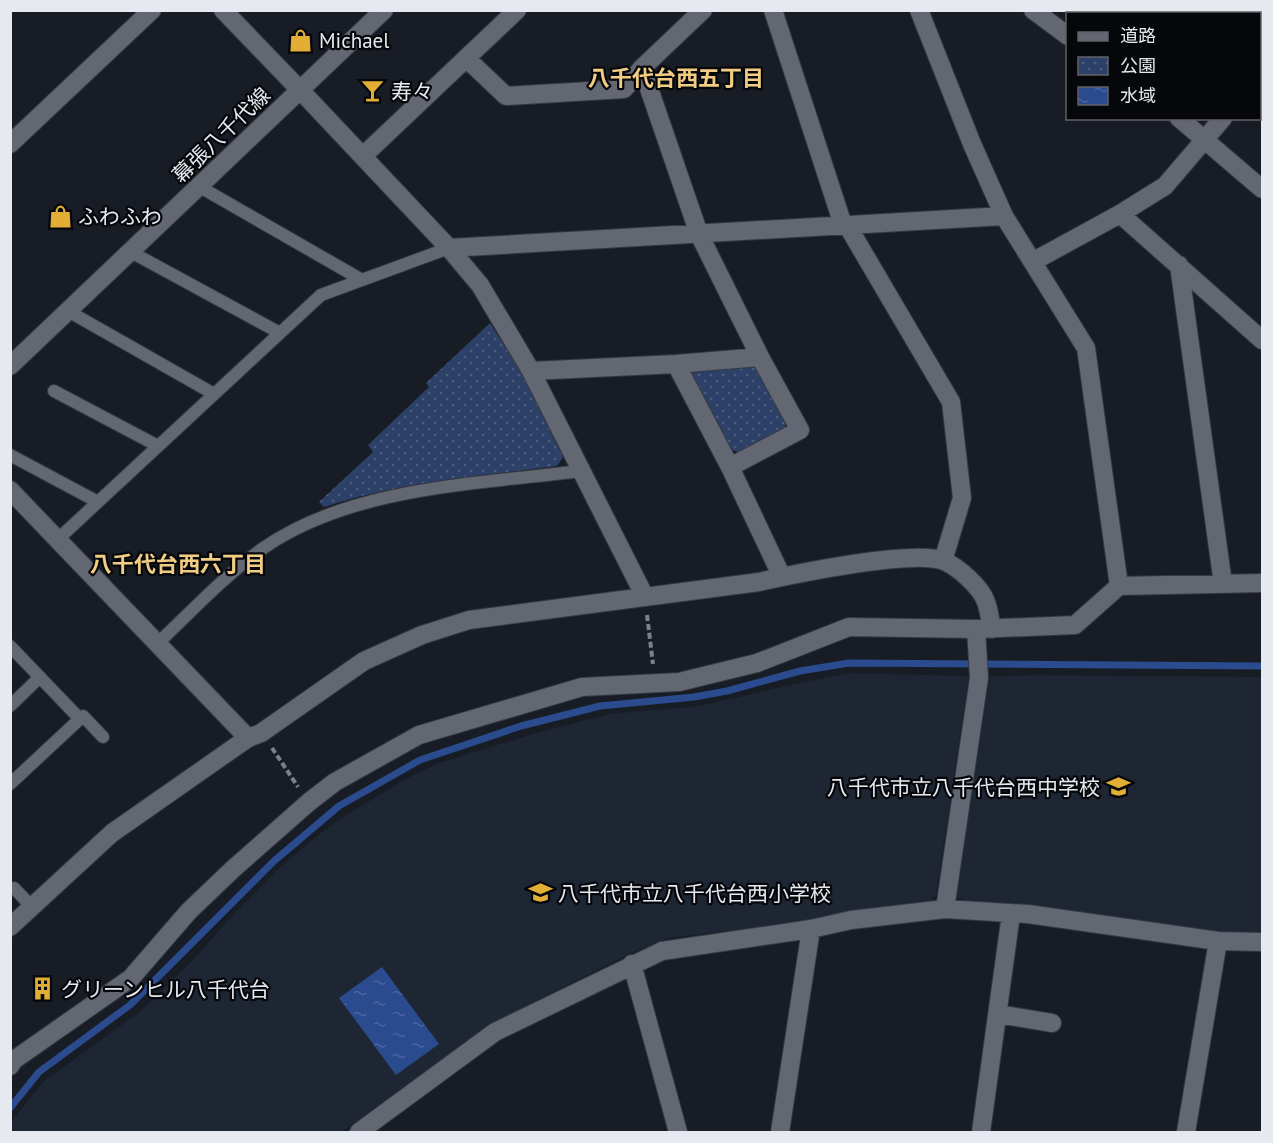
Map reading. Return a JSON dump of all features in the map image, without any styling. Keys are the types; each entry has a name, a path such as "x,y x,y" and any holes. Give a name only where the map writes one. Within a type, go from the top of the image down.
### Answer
{"street":[{"path":"10,144 152,10"},
{"path":"223,10 449,248 480,285 531,371 645,597"},
{"name":"幕張八千代線","path":"10,366 384,10"},
{"path":"363,156 517,10"},
{"path":"467,59 506,96 624,89 642,68 703,10"},
{"path":"774,10 845,225 951,402 962,498 943,561"},
{"path":"919,10 972,144 1004,216 1086,348 1119,586"},
{"path":"1033,10 1066,35"},
{"path":"642,68 699,234 760,357 800,430 730,467"},
{"path":"1181,120 1263,189"},
{"path":"1034,261 1120,214 1165,186 1221,120"},
{"path":"1120,214 1263,340"},
{"path":"449,248 1004,216"},
{"path":"1179,265 1224,584"},
{"path":"531,371 676,364 760,357"},
{"path":"676,364 730,467 782,577"},
{"path":"10,490 157,644 255,736"},
{"path":"10,927 112,833 364,661 422,635 469,620 759,582 907,557 943,561 966,575 986,599 984,629 978,652 979,678 945,909"},
{"path":"10,1066 14,1060 131,978 189,911 309,802 335,782 419,735 582,687 679,682 757,663 849,627 984,629 1075,625 1119,586 1263,583"},
{"path":"359,1132 495,1032 662,951 811,929 851,920 945,909 1028,914 1218,941 1263,942"},
{"path":"981,1132 1011,914"},
{"path":"780,1132 811,929"},
{"path":"1186,1132 1218,941"},
{"path":"632,964 678,1132"},
{"path":"998,1014 1052,1023"}],"lane":[{"path":"200,187 362,280"},
{"path":"57,540 321,295 449,248"},
{"path":"131,252 280,333"},
{"path":"68,311 214,394"},
{"path":"54,391 158,446"},
{"path":"10,455 98,502"},
{"path":"157,644 234,572 263,549 330,513 358,504 422,491 581,471"},
{"path":"10,646 80,719"},
{"path":"10,705 40,677"},
{"path":"10,784 83,716 103,737"},
{"path":"14,888 32,907"}],"path":[{"path":"645,597 655,682"},
{"path":"255,736 309,802"}],"shaded area":[{"name":"八千代市立八千代台西小学校","path":"849,673 969,676 936,895 930,901 781,925 668,938 627,955 492,1023 342,1132 11,1132 11,1122 43,1082 141,1011 194,959 278,869 314,838 345,816 404,780 436,764 533,734 609,714 700,706"},
{"name":"八千代市立八千代台西中学校","path":"990,676 1262,677 1262,933 1219,932 1015,903 969,902 956,897"}],"green space":[{"path":"490,323 521,372 563,457 557,466 381,491 324,507 319,502 373,452 368,445 429,387 426,383"},
{"path":"752,364 760,369 787,420 783,433 743,454 727,448 690,371"}],"water":[{"path":"382,967 439,1044 396,1075 339,998"}],"waterway":[{"path":"10,1108 39,1072 130,1005 274,861 339,806 420,760 521,726 600,706 694,697 727,691 800,671 849,663 1262,666"}],"place":[{"name":"Michael","path":"301,40"},
{"name":"寿々","path":"373,91"},
{"name":"ふわふわ","path":"60,216"},
{"name":"八千代市立八千代台西中学校","path":"1118,787"},
{"name":"八千代市立八千代台西小学校","path":"540,893"},
{"name":"グリーンヒル八千代台","path":"43,989"}],"district":[{"name":"八千代台西五丁目","path":"676,78"},
{"name":"八千代台西六丁目","path":"178,564"}]}
